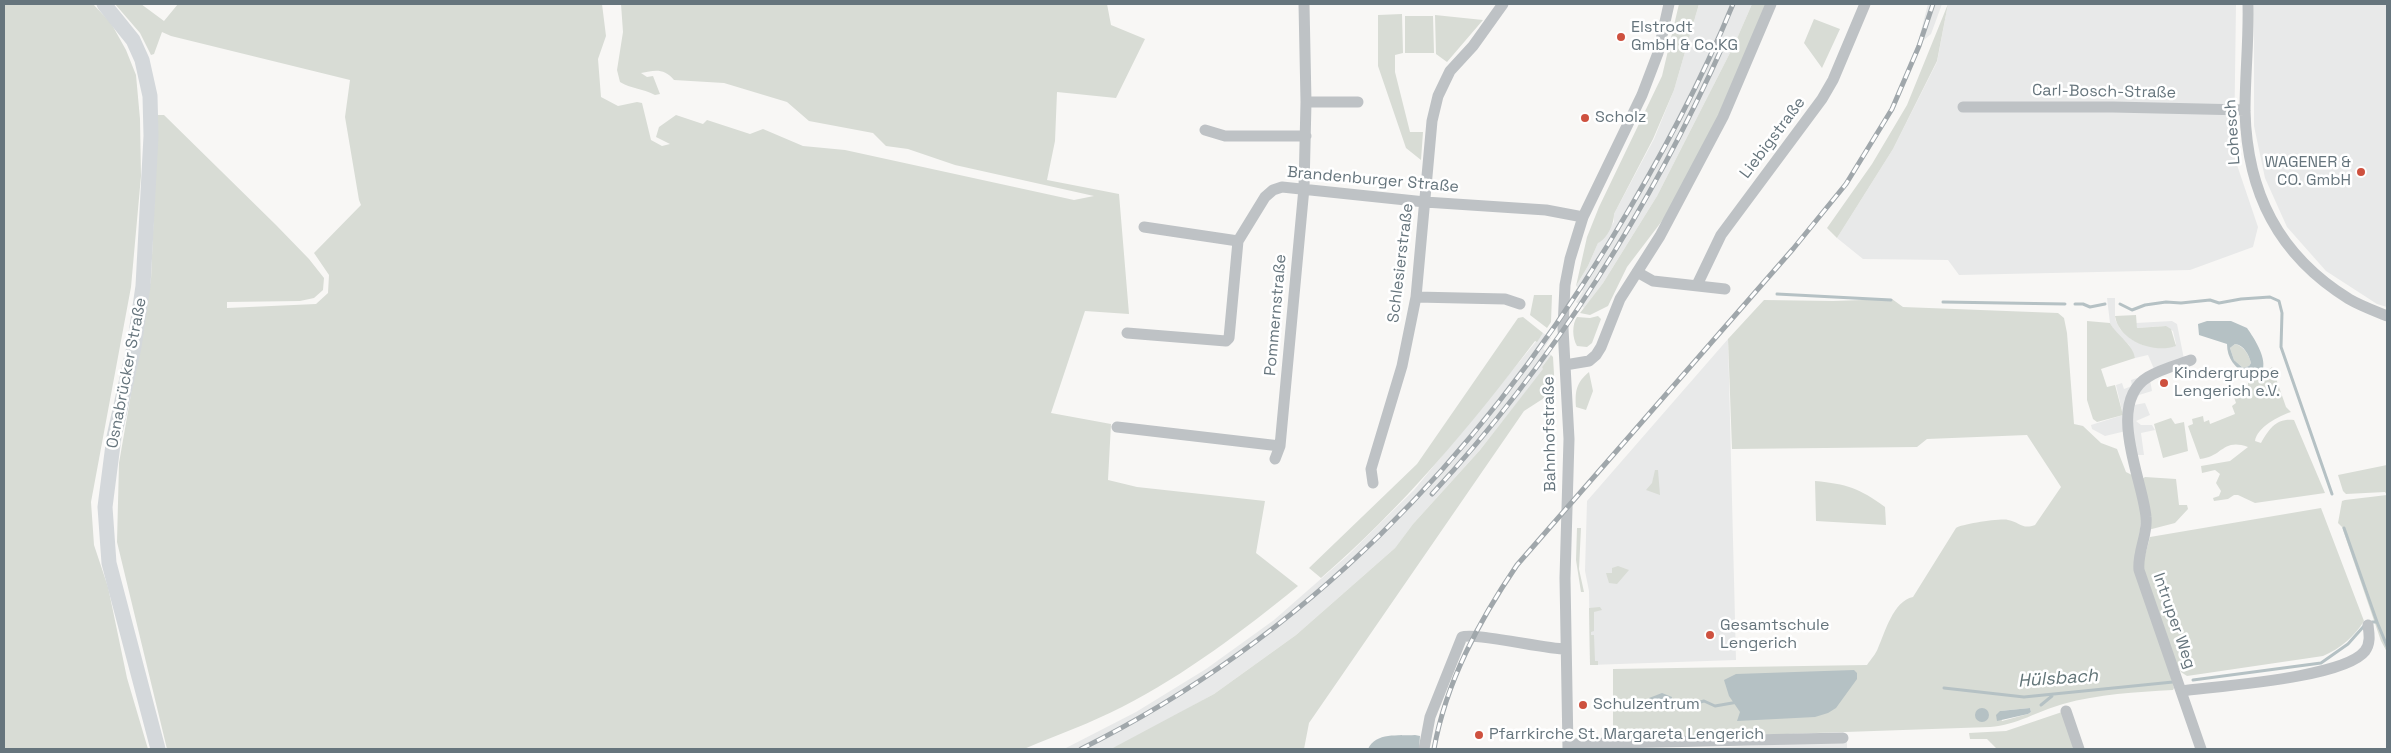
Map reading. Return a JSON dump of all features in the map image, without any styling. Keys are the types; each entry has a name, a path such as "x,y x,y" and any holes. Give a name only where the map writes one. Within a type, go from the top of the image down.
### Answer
{"main road":[{"name":"Osnabrücker Straße","path":"104,4 133,40 142,60 150,96 151,136 143,286 134,347 114,437 105,507 110,563 158,749"}],"street":[{"name":"Pommernstraße","path":"1275,459 1280,446 1304,188 1306,102 1304,4"},
{"name":"Schlesierstraße","path":"1373,483 1371,469 1402,366 1416,297 1432,121 1438,96 1450,71 1473,46 1503,4"},
{"path":"1565,366 1562,328 1565,285 1570,259 1583,217 1642,95 1658,53 1669,4"},
{"name":"Bahnhofstraße","path":"1568,747 1565,578 1569,439 1565,366 1589,361 1596,355 1614,310 1660,236 1723,117 1771,4"},
{"name":"Liebigstraße","path":"1697,285 1721,235 1822,99 1837,72 1865,4"},
{"name":"Lohesch","path":"2248,4 2245,110 2249,156 2253,176 2262,201 2285,242 2318,275 2349,299 2387,316"},
{"path":"1306,102 1358,102"},
{"name":"Carl-Bosch-Straße","path":"1963,107 2113,107 2245,110"},
{"path":"1205,130 1225,136 1306,136"},
{"name":"Brandenburger Straße","path":"1127,333 1226,341 1229,338 1238,241 1265,197 1272,190 1282,187 1425,202 1546,210 1583,217"},
{"path":"1144,227 1238,241"},
{"path":"1637,272 1653,281 1725,289"},
{"path":"1416,297 1505,299 1520,304"},
{"name":"Intruper Weg","path":"2191,360 2148,377 2136,389 2129,404 2132,456 2146,520 2139,557 2139,570 2201,749"},
{"path":"1117,427 1280,446"},
{"name":"Intruper Weg","path":"2181,691 2261,681 2337,668 2350,662 2366,650 2369,643 2368,625"},
{"path":"1424,749 1430,717 1462,637 1474,636 1546,649 1565,650"},
{"path":"2066,711 2079,749"},
{"path":"1568,747 1843,738"}],"shaded area":[{"path":"4,4 93,4 111,23 126,50 136,75 140,119 141,176 131,287 91,502 94,545 108,587 127,678 148,749 4,749"},
{"path":"115,4 141,4 164,21 178,4 602,4 606,36 598,59 601,97 618,106 637,102 642,103 651,140 662,146 670,144 656,137 659,127 676,115 703,124 707,120 750,134 763,129 803,146 845,150 1074,200 1094,196 955,165 908,149 886,146 873,133 809,121 787,102 724,83 674,80 667,73 655,71 641,73 647,77 653,76 660,94 655,95 624,84 620,82 617,70 623,32 621,4 1107,4 1111,25 1145,39 1116,98 1057,92 1055,141 1047,180 1119,194 1129,314 1085,311 1051,413 1111,424 1108,480 1137,487 1265,501 1256,553 1298,586 1235,635 1169,681 1110,713 1024,749 167,749 117,542 119,463 151,279 158,115 164,115 276,225 309,259 324,278 323,290 314,298 300,301 227,302 227,308 316,304 328,293 329,275 314,253 361,205 345,117 350,80 171,36 162,32 154,54 151,55 140,33"},
{"path":"1679,4 1699,4 1674,90 1653,139 1614,214 1609,231 1598,243 1588,266 1576,286 1587,237 1599,207 1662,76"},
{"path":"1699,4 1752,4 1735,43 1657,196 1603,283 1584,308 1576,302 1583,291 1576,286 1588,266 1598,243 1614,222 1614,214 1654,139 1674,90"},
{"path":"1752,4 1767,4 1719,115 1665,217 1627,267 1608,306 1590,315 1580,313 1603,283 1657,196 1735,43"},
{"path":"1928,4 1942,4 1931,34 1917,46"},
{"path":"1948,4 2236,4 2234,149 2235,159 2258,227 2253,247 2190,270 1959,275 1948,260 1863,259 1837,238 1893,149 1937,62"},
{"path":"1948,4 1937,61 1893,149 1837,238 1827,228 1872,164 1907,105"},
{"path":"2254,4 2387,4 2387,307 2377,304 2326,271 2287,227 2265,178 2254,126"},
{"path":"1402,14 1403,53 1395,55 1395,72 1410,132 1423,132 1421,160 1406,148 1378,66 1378,15"},
{"path":"1435,15 1483,20 1447,62 1436,54"},
{"path":"1405,16 1433,16 1434,53 1405,53"},
{"path":"1814,19 1840,29 1822,68 1804,43"},
{"path":"1534,295 1552,295 1551,322 1547,328 1530,315"},
{"path":"2107,298 2115,298 2115,319 2120,329 2131,339 2143,345 2173,347 2176,344 2173,331 2165,326 2137,328 2136,323 2172,321 2177,324 2184,359 2176,369 2177,372 2174,370 2150,380 2152,391 2139,395 2134,405 2145,403 2150,415 2136,421 2141,425 2152,425 2155,430 2141,433 2144,455 2137,455 2126,431 2105,436 2092,429 2091,425 2123,415 2116,385 2122,383 2124,389 2132,386 2131,380 2152,373 2154,369 2148,355 2135,358 2129,345 2115,333 2110,323"},
{"path":"1892,299 1903,307 2058,313 2064,318 2067,333 2074,424 2083,426 2101,443 2117,449 2126,472 2134,476 2142,509 2137,561 2174,688 2173,690 2090,698 2054,707 2009,724 1990,727 1613,740 1613,669 1867,665 1875,654 1895,611 1906,600 1913,597 1956,528 1973,523 2004,520 2027,527 2035,525 2061,487 2027,435 1927,439 1917,447 1732,449 1728,339 1764,300 1833,301","holes":["2030,708 2031,712 2002,721 2000,711"]},
{"path":"2136,315 2137,328 2166,326 2171,329 2176,346 2167,348 2148,347 2130,339 2118,325 2115,316"},
{"path":"1598,316 1601,319 1592,343 1587,347 1577,346 1573,331 1577,317 1590,318"},
{"path":"1523,317 1543,333 1537,342 1535,341 1434,466 1379,524 1321,578 1309,568 1417,464 1518,318"},
{"path":"2087,321 2110,323 2131,348 2135,358 2101,369 2107,387 2115,385 2123,415 2097,422 2093,419 2087,400"},
{"path":"2207,321 2231,321 2247,328 2261,353 2263,369 2247,375 2232,362 2228,354 2227,344 2199,335 2198,324","holes":["2235,344 2247,354 2251,363 2249,366 2243,368 2234,360 2230,348"]},
{"path":"1543,333 1551,338 1543,349 1551,355 1542,367 1544,369 1480,450 1413,524 1395,548 1296,635 1214,694 1131,740 1111,749 1064,749 1136,712 1206,669 1274,620 1347,556 1414,490"},
{"path":"1728,339 1736,660 1590,665 1589,591 1585,571 1587,501"},
{"path":"2235,344 2241,347 2247,354 2251,363 2249,366 2243,368 2234,360 2230,348"},
{"path":"1551,355 1553,357 1555,391 1524,411 1309,723 1304,749 1111,749 1214,694 1296,635 1395,548 1413,524 1480,450 1543,369 1542,367"},
{"path":"2272,367 2286,407 2291,412 2275,419 2264,427 2255,441 2261,443 2270,429 2278,423 2294,420 2325,493 2255,503 2238,495 2214,501 2213,498 2219,496 2221,491 2216,483 2220,474 2215,470 2202,473 2201,466 2230,461 2248,447 2239,445 2227,446 2208,458 2200,459 2188,426 2193,424 2192,419 2203,416 2204,422 2209,420 2210,424 2235,414 2232,406 2236,403 2232,391 2248,387 2248,378 2260,378"},
{"path":"1589,372 1593,391 1586,410 1576,407 1576,396 1579,384"},
{"path":"2171,418 2175,424 2184,422 2188,451 2163,458 2154,424"},
{"path":"2387,465 2387,495 2385,492 2346,494 2343,491 2338,475"},
{"path":"1655,470 1658,470 1660,495 1646,490 1652,483"},
{"path":"2145,477 2176,479 2179,505 2187,505 2188,509 2175,523 2148,530 2142,479"},
{"path":"1815,481 1852,488 1868,495 1885,507 1886,525 1816,521"},
{"path":"2387,495 2387,652 2381,641 2342,527 2338,523 2342,501"},
{"path":"2321,508 2364,621 2356,632 2341,646 2323,656 2187,676 2181,672 2176,663 2142,566 2150,537"},
{"path":"1577,528 1581,528 1579,569 1584,592 1581,592 1576,560"},
{"path":"1618,566 1629,570 1617,584 1609,583 1606,573 1612,573 1612,568"},
{"path":"1600,607 1602,610 1594,612 1594,631 1591,632 1591,635 1594,635 1595,661 1598,661 1598,665 1590,665 1589,608"},
{"path":"1854,670 1857,673 1857,679 1836,708 1815,717 1737,721 1740,712 1729,696 1724,680 1736,674"},
{"path":"1662,693 1672,697 1671,704 1656,708 1651,706 1649,698"},
{"path":"1979,708 1985,708 1989,715 1985,722 1979,722 1975,718 1975,712"},
{"path":"2030,708 2031,712 2028,714 1997,721 1996,715 2000,711"},
{"path":"2062,712 2074,746 2072,749 1997,749 1987,739 1970,739 1969,733 2006,731"},
{"path":"1420,736 1419,749 1368,749 1376,740 1382,737"},
{"path":"1847,741 1847,749 1688,749 1703,748"}],"waterway":[{"path":"1777,294 1891,300"},
{"path":"2120,304 2132,310 2145,305 2166,302 2181,303 2210,300 2219,303 2270,297 2279,301 2282,313 2281,347 2332,494"},
{"path":"1943,302 2065,304"},
{"path":"2075,304 2083,304 2090,307 2105,304"},
{"path":"2344,528 2377,622"},
{"name":"Hülsbach","path":"2372,622 2377,622 2387,646"},
{"name":"Hülsbach","path":"2193,680 2321,663 2348,644 2364,626"},
{"name":"Hülsbach","path":"1944,688 2024,697 2173,682"},
{"path":"2041,705 2052,696"},
{"name":"Hülsbach","path":"1672,701 1686,706 1704,701 1715,706 1738,702"}],"railway":[{"path":"1081,749 1163,704 1241,652 1313,596 1381,534 1444,468 1503,397 1558,322 1609,243 1676,126 1706,66 1733,4"},
{"path":"1434,749 1439,724 1466,653 1477,630 1517,565 1793,249 1846,184 1892,109 1919,46 1933,4"},
{"path":"1432,494 1519,391 1597,280 1666,162 1725,41"}],"place":[{"name":"Elstrodt GmbH & Co.KG","path":"1621,37"},
{"name":"Scholz","path":"1585,118"},
{"name":"WAGENER & CO. GmbH","path":"2361,172"},
{"name":"Kindergruppe Lengerich e.V.","path":"2164,383"},
{"name":"Gesamtschule Lengerich","path":"1710,635"},
{"name":"Schulzentrum","path":"1583,705"},
{"name":"Pfarrkirche St. Margareta Lengerich","path":"1479,735"}]}
